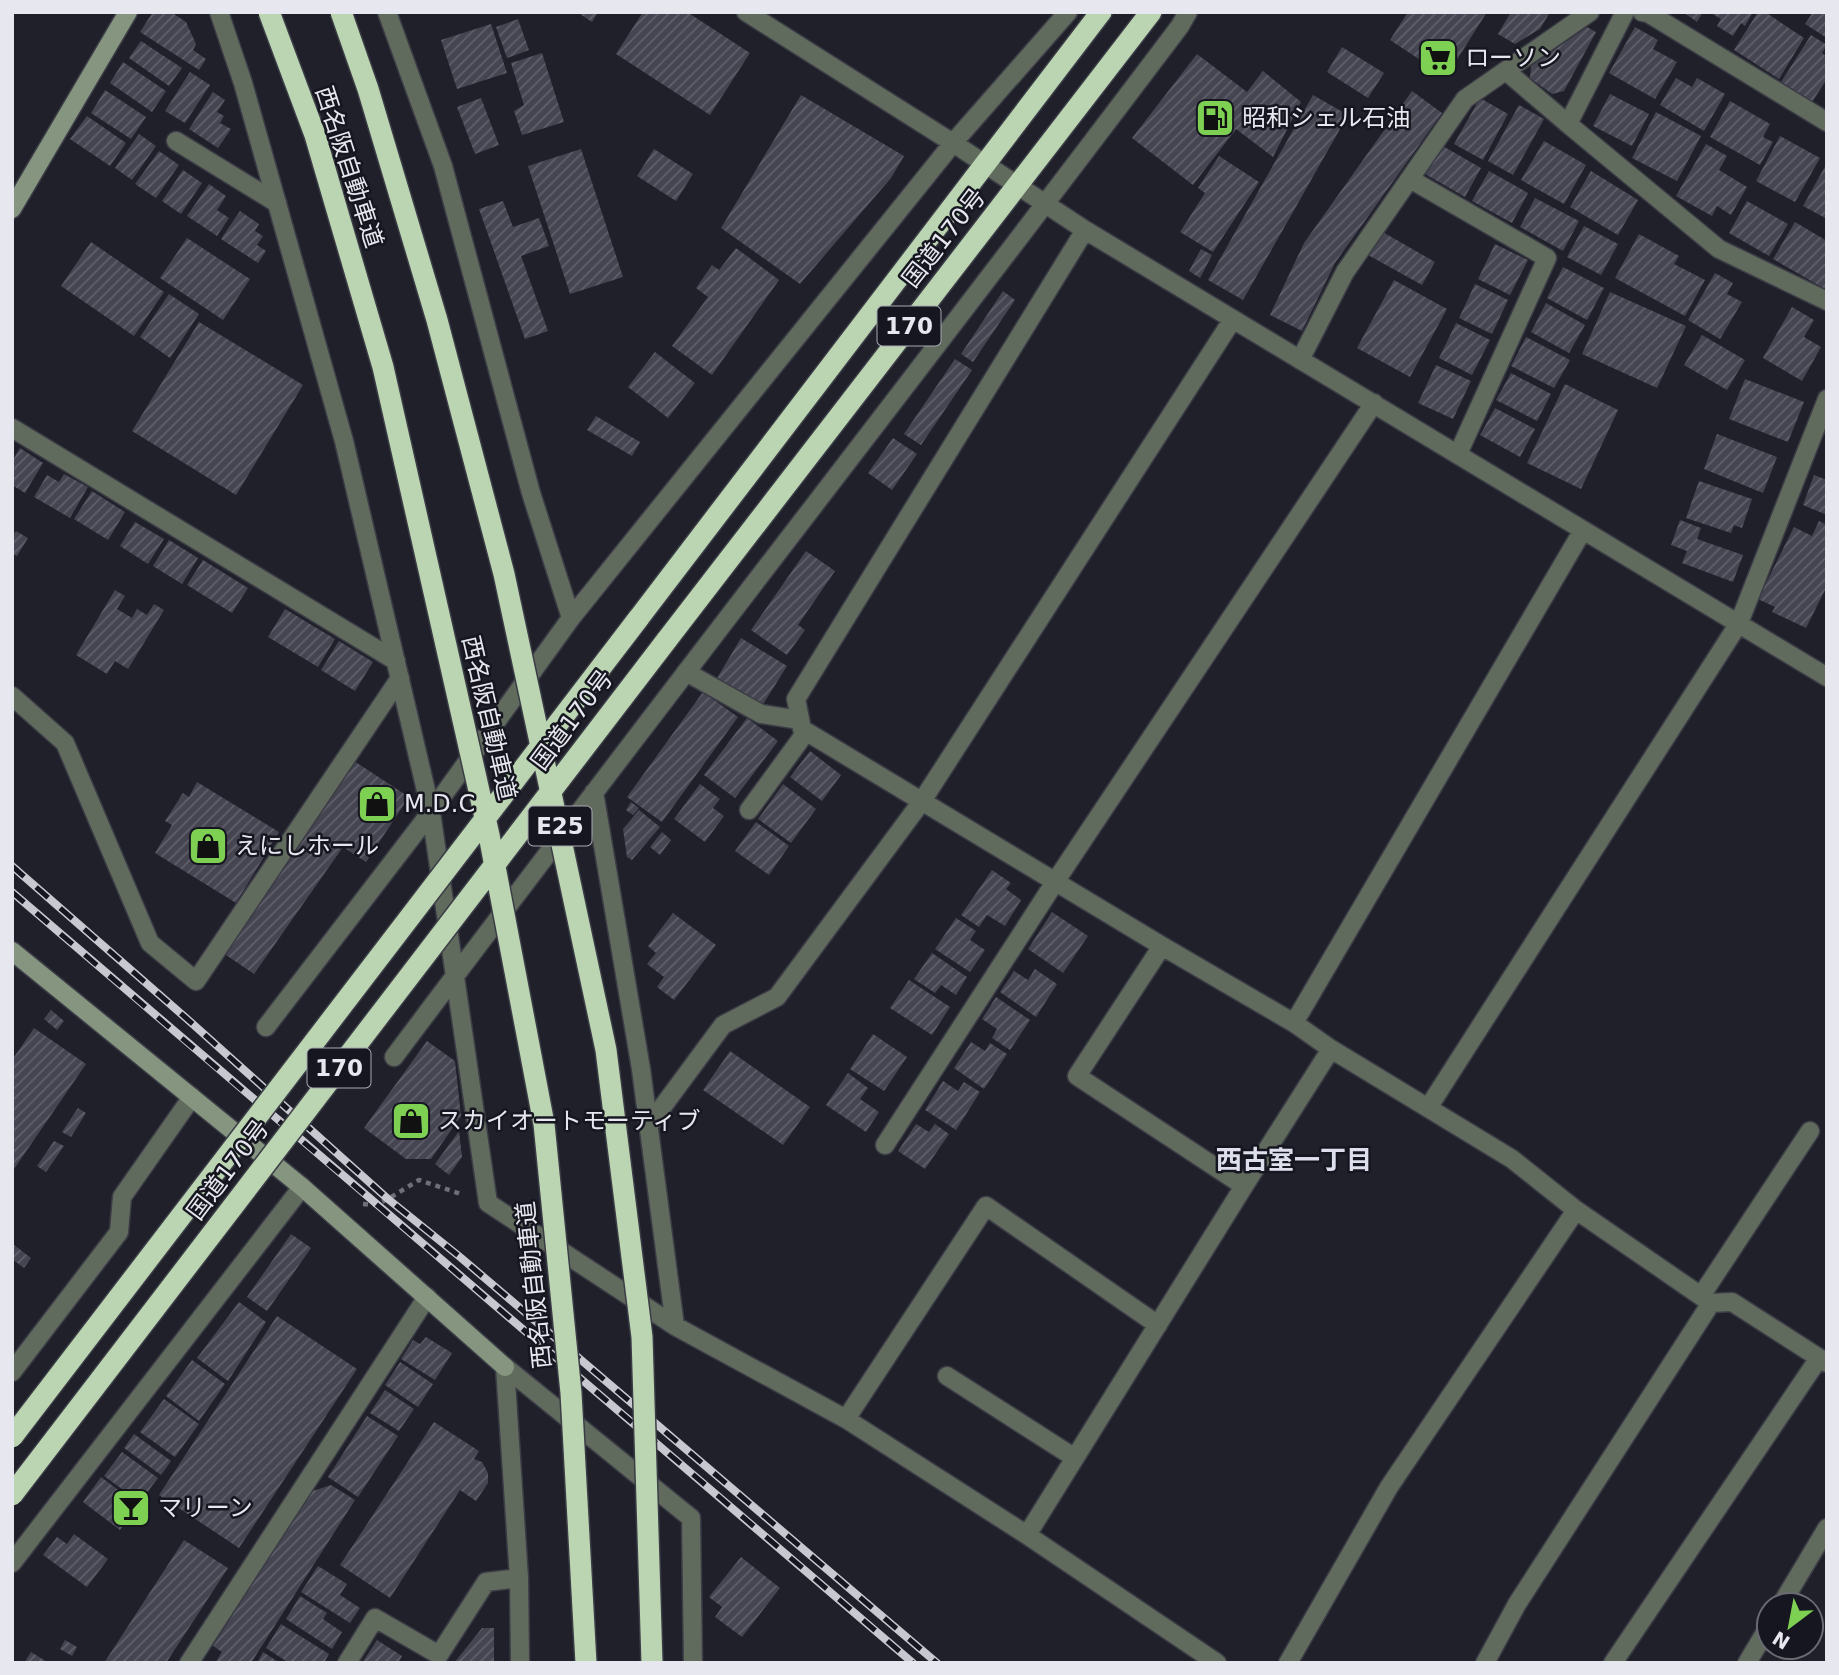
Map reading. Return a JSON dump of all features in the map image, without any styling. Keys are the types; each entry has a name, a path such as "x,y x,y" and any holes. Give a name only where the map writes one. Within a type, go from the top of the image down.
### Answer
{"highway":[{"name":"西名阪自動車道","path":"269,12 315,135 383,367 489,835 544,1124 571,1394 586,1663"},
{"name":"西名阪自動車道","path":"341,12 368,89 437,320 504,574 606,1050 642,1337 652,1663"},
{"name":"国道170号","path":"12,1437 1101,12"},
{"name":"国道170号","path":"12,1495 666,640 1151,12"}],"street":[{"path":"12,209 128,12"},
{"path":"219,12 243,83 344,441 431,812 488,1203 675,1326 846,1419 1027,1535 1217,1663"},
{"path":"387,12 443,166 531,493 571,618"},
{"path":"746,12 1085,230 1827,677"},
{"path":"266,1027 431,812 571,618 953,143 1068,12"},
{"path":"394,1057 1046,204 1188,12"},
{"path":"1300,360 1345,272 1465,99 1590,12"},
{"path":"1568,124 1625,12"},
{"path":"1642,12 1648,13 1827,122"},
{"path":"1506,71 1719,248 1827,301"},
{"path":"176,141 277,203"},
{"path":"1410,179 1548,258 1458,454"},
{"path":"749,810 803,726 796,699 1085,230"},
{"path":"649,1125 723,1025 777,997 922,801 1233,319"},
{"path":"1428,1108 1739,623 1827,399"},
{"path":"885,1145 1055,882 1374,403"},
{"path":"12,428 398,670"},
{"path":"1294,1023 1583,530"},
{"path":"12,696 65,743 150,943 196,981 398,670"},
{"path":"686,672 761,714 803,726 1055,882 1294,1023 1331,1049 1512,1159 1576,1210 1706,1299 1732,1302 1823,1361 1614,1663"},
{"path":"594,792 649,1125 675,1326"},
{"path":"1162,946 1077,1076 1244,1186"},
{"path":"12,951 302,1187 505,1367 691,1518 693,1663"},
{"path":"1027,1535 1331,1049"},
{"path":"12,1372 119,1232 122,1197 192,1097"},
{"path":"1485,1663 1517,1604 1810,1131"},
{"path":"12,1563 302,1187"},
{"path":"846,1419 986,1206 1158,1325"},
{"path":"1288,1663 1389,1487 1576,1210"},
{"path":"188,1663 427,1297"},
{"path":"505,1367 519,1578 520,1663"},
{"path":"947,1376 1075,1458"},
{"path":"1789,1591 1827,1528"},
{"path":"347,1663 375,1618 439,1655 486,1582 519,1578"}],"path":[{"path":"321,1203 375,1205 419,1180 488,1203"}],"building":[{"path":"153,12 171,12 186,22 196,44 193,50 206,59 199,70 140,32"},
{"path":"577,12 598,12 592,22"},
{"path":"643,12 687,12 750,53 710,115 616,54"},
{"name":"ローソン","path":"1408,12 1487,12 1446,77 1390,40"},
{"path":"1511,12 1550,12 1540,29 1515,44 1498,34"},
{"path":"1683,12 1703,12 1697,22"},
{"path":"1709,12 1753,12 1745,26 1741,23 1733,36 1717,26 1721,19"},
{"path":"1758,12 1765,12 1804,38 1779,79 1734,50"},
{"path":"1813,12 1827,12 1827,38 1805,24"},
{"path":"518,19 529,50 507,58 496,27"},
{"path":"491,24 507,73 457,89 441,40"},
{"path":"1587,27 1596,32 1564,91 1552,94 1530,78 1531,66"},
{"path":"1635,27 1658,40 1653,49 1677,62 1655,99 1609,73"},
{"path":"1811,35 1827,45 1822,53 1827,57 1827,79 1812,102 1781,82"},
{"path":"141,41 182,68 169,86 129,58"},
{"path":"1342,47 1384,73 1368,98 1327,72"},
{"path":"542,53 564,122 522,135 514,111 524,105 511,63"},
{"path":"1197,54 1247,92 1263,71 1301,102 1273,157 1236,129 1193,185 1132,138"},
{"path":"123,62 166,91 152,112 110,83"},
{"path":"190,72 210,85 185,123 165,111"},
{"path":"1676,78 1692,87 1697,78 1725,94 1704,131 1660,105"},
{"path":"105,90 146,117 131,139 91,113"},
{"path":"1412,91 1442,113 1335,263 1302,331 1270,315 1304,243"},
{"path":"213,92 225,100 217,112 224,116 220,123 231,129 218,148 189,129"},
{"path":"1610,94 1649,114 1632,146 1593,126"},
{"path":"801,95 904,156 891,178 800,284 721,228"},
{"path":"1313,95 1348,115 1243,300 1208,280"},
{"path":"481,98 499,145 475,154 457,107"},
{"path":"1480,98 1508,114 1483,160 1454,144"},
{"path":"1730,101 1770,124 1763,137 1773,142 1760,165 1710,137"},
{"path":"1519,105 1544,119 1513,175 1488,161"},
{"path":"1656,112 1701,136 1677,181 1632,158"},
{"path":"87,116 126,143 110,166 70,139"},
{"path":"139,134 156,146 132,180 115,168"},
{"path":"1780,136 1820,158 1795,202 1756,181"},
{"path":"1544,141 1586,165 1564,204 1521,180"},
{"path":"1706,144 1727,156 1719,170 1747,187 1731,215 1717,206 1712,216 1676,196"},
{"path":"1441,145 1481,168 1465,197 1425,174"},
{"path":"581,149 623,277 570,294 528,166"},
{"path":"654,149 693,174 676,201 637,176"},
{"path":"159,151 179,165 156,198 135,184"},
{"path":"1219,156 1259,182 1213,252 1180,232 1205,193 1198,188"},
{"path":"1827,163 1827,219 1803,206"},
{"path":"183,170 202,183 181,214 162,201"},
{"path":"1489,171 1528,193 1512,223 1472,201"},
{"path":"1591,171 1638,200 1618,235 1570,207"},
{"path":"209,184 226,196 217,210 229,218 217,236 187,216"},
{"path":"1535,198 1579,221 1563,251 1520,227"},
{"path":"503,201 513,227 539,218 549,246 521,256 548,331 525,339 479,209"},
{"path":"1747,201 1788,224 1769,256 1729,233"},
{"path":"240,211 259,224 255,231 263,236 257,245 266,251 258,263 221,239"},
{"path":"1795,222 1827,241 1825,289 1773,259"},
{"path":"1584,226 1618,244 1601,275 1567,257"},
{"path":"1381,231 1435,262 1422,285 1368,255"},
{"path":"1639,234 1679,256 1674,264 1705,280 1685,316 1615,278"},
{"path":"187,238 250,279 223,320 160,278"},
{"path":"91,242 164,292 134,336 61,286"},
{"path":"1495,244 1528,260 1510,295 1478,279"},
{"path":"736,248 779,280 712,375 672,346 708,297 696,288 712,265 719,270"},
{"path":"1201,249 1212,255 1200,278 1189,271"},
{"path":"1563,267 1604,288 1587,320 1547,298"},
{"path":"1715,273 1733,283 1727,294 1742,302 1720,339 1688,320"},
{"path":"1394,280 1447,309 1410,377 1357,348"},
{"path":"1475,284 1508,300 1492,334 1459,318"},
{"path":"1003,291 1015,300 973,362 961,354"},
{"path":"1610,292 1686,326 1657,388 1582,354"},
{"path":"169,294 199,314 170,358 140,337"},
{"path":"1546,303 1585,325 1569,353 1531,332"},
{"path":"1792,307 1814,320 1804,337 1821,347 1802,381 1763,358"},
{"path":"199,322 303,385 236,495 132,431"},
{"path":"1456,323 1490,340 1472,375 1439,358"},
{"path":"1702,335 1745,360 1727,390 1684,365"},
{"path":"1526,337 1570,360 1554,388 1511,366"},
{"path":"655,352 695,383 668,418 628,387"},
{"path":"955,359 972,370 921,445 904,434"},
{"path":"1436,365 1471,381 1453,419 1418,403"},
{"path":"1511,373 1551,394 1537,421 1496,400"},
{"path":"1745,379 1804,402 1788,442 1729,419"},
{"path":"1565,384 1618,410 1581,489 1527,463"},
{"path":"1495,408 1535,429 1520,457 1480,435"},
{"path":"596,416 640,442 632,456 587,430"},
{"path":"1717,434 1777,457 1763,493 1704,469"},
{"path":"893,438 917,454 892,490 868,473"},
{"path":"20,448 43,463 25,493 12,485 12,457 14,458"},
{"path":"64,474 88,487 70,518 34,497 47,475 59,482"},
{"path":"1814,475 1827,480 1827,515 1803,505"},
{"path":"1699,481 1752,499 1742,528 1734,525 1731,533 1686,518"},
{"path":"92,491 125,512 108,540 74,519"},
{"path":"1680,520 1701,528 1697,539 1743,555 1733,582 1682,563 1687,551 1671,545"},
{"path":"1819,521 1827,525 1827,586 1806,628 1772,612 1775,607 1758,599 1794,527 1812,536"},
{"path":"135,522 164,539 148,564 120,546"},
{"path":"16,531 28,538 17,556 12,554 12,537"},
{"path":"169,540 198,558 182,584 153,566"},
{"path":"806,551 835,571 798,625 805,630 787,655 751,630"},
{"path":"203,560 248,588 232,613 187,585"},
{"path":"115,590 125,596 117,609 132,618 137,609 147,615 154,604 164,610 128,669 115,661 107,674 76,655"},
{"path":"285,609 335,639 318,667 268,637"},
{"path":"741,638 787,666 762,706 717,678"},
{"path":"339,641 373,662 355,691 321,670"},
{"path":"703,692 738,717 662,822 627,797"},
{"path":"747,718 778,741 735,798 704,775"},
{"path":"810,751 841,775 822,801 790,777"},
{"path":"351,759 409,797 366,862 343,847 254,974 223,953"},
{"path":"197,782 279,832 236,903 155,853 172,825 165,821 183,793 189,797"},
{"path":"700,784 720,799 713,808 724,816 705,842 674,819"},
{"path":"783,784 816,809 791,843 758,819"},
{"path":"631,802 639,808 633,815 626,810"},
{"path":"639,810 660,827 632,860 627,857 623,829"},
{"path":"756,822 789,846 769,875 735,851"},
{"path":"662,832 671,840 660,855 650,847"},
{"path":"992,870 1011,883 1006,889 1021,900 1005,926 987,915 979,927 961,915"},
{"path":"1052,912 1088,936 1063,973 1028,949"},
{"path":"673,913 716,945 674,1000 657,987 664,977 647,964 656,953 648,946"},
{"path":"956,918 976,931 970,940 985,950 970,972 935,949"},
{"path":"932,953 967,977 956,995 941,985 935,993 914,979"},
{"path":"1035,969 1057,984 1036,1017 1000,992 1014,971 1028,980"},
{"path":"909,980 950,1007 932,1035 890,1008"},
{"path":"996,997 1030,1020 1010,1050 992,1038 997,1029 982,1019"},
{"path":"51,1010 64,1021 57,1030 44,1019"},
{"path":"34,1028 86,1064 12,1172 12,1060"},
{"path":"873,1034 907,1057 884,1091 850,1069"},
{"path":"427,1041 455,1061 461,1116 431,1159 406,1159 364,1128"},
{"path":"971,1042 985,1051 990,1043 1007,1054 984,1089 954,1068"},
{"path":"730,1051 810,1107 783,1145 703,1090"},
{"path":"848,1073 868,1088 860,1099 879,1112 866,1132 826,1105"},
{"path":"943,1081 958,1091 964,1082 980,1092 956,1130 925,1110"},
{"path":"78,1108 86,1113 71,1137 62,1132"},
{"path":"916,1124 929,1132 935,1124 949,1134 925,1169 898,1151"},
{"path":"459,1131 462,1157 449,1175 435,1164"},
{"path":"54,1141 64,1146 46,1172 37,1166"},
{"path":"291,1234 311,1248 267,1311 247,1297"},
{"path":"14,1245 31,1258 24,1268 12,1259"},
{"path":"239,1302 266,1322 228,1381 197,1358"},
{"path":"277,1316 357,1369 239,1548 159,1495"},
{"path":"426,1337 452,1353 435,1380 401,1359 413,1340 420,1344"},
{"path":"192,1360 225,1384 199,1421 166,1396"},
{"path":"400,1362 433,1384 418,1407 385,1385"},
{"path":"385,1390 414,1409 399,1431 370,1413"},
{"path":"164,1399 199,1424 175,1457 140,1432"},
{"path":"367,1416 398,1436 358,1497 328,1477"},
{"path":"434,1422 479,1451 474,1459 482,1462 488,1473 488,1483 476,1501 460,1490 390,1598 340,1565"},
{"path":"134,1434 171,1461 161,1475 124,1448"},
{"path":"122,1452 158,1478 140,1502 104,1476"},
{"path":"101,1477 138,1505 120,1530 83,1502"},
{"path":"331,1485 355,1500 251,1663 215,1663 222,1652 213,1646 310,1492"},
{"path":"74,1534 108,1559 87,1587 43,1555 57,1537 67,1544"},
{"path":"184,1540 228,1568 166,1663 104,1663"},
{"path":"741,1557 780,1588 742,1637 715,1617 722,1607 709,1597"},
{"path":"318,1566 347,1584 340,1595 360,1608 350,1623 301,1592"},
{"path":"300,1596 327,1613 323,1619 342,1632 332,1649 286,1619"},
{"path":"281,1624 329,1654 324,1663 289,1663 266,1648"},
{"path":"482,1628 494,1628 494,1663 454,1663"},
{"path":"65,1640 77,1647 72,1656 60,1649"},
{"path":"377,1640 402,1656 398,1663 362,1663"},
{"path":"31,1652 49,1663 24,1663"},
{"path":"263,1652 280,1663 257,1663"}],"railway":[{"path":"12,866 388,1199 460,1257 937,1663"},
{"path":"12,892 913,1663"}],"place":[{"name":"ローソン","path":"1438,58"},
{"name":"昭和シェル石油","path":"1215,118"},
{"name":"M.D.C","path":"377,804"},
{"name":"えにしホール","path":"208,846"},
{"name":"スカイオートモーティブ","path":"411,1121"},
{"name":"マリーン","path":"131,1508"}],"district":[{"name":"西古室一丁目","path":"1294,1160"}]}
